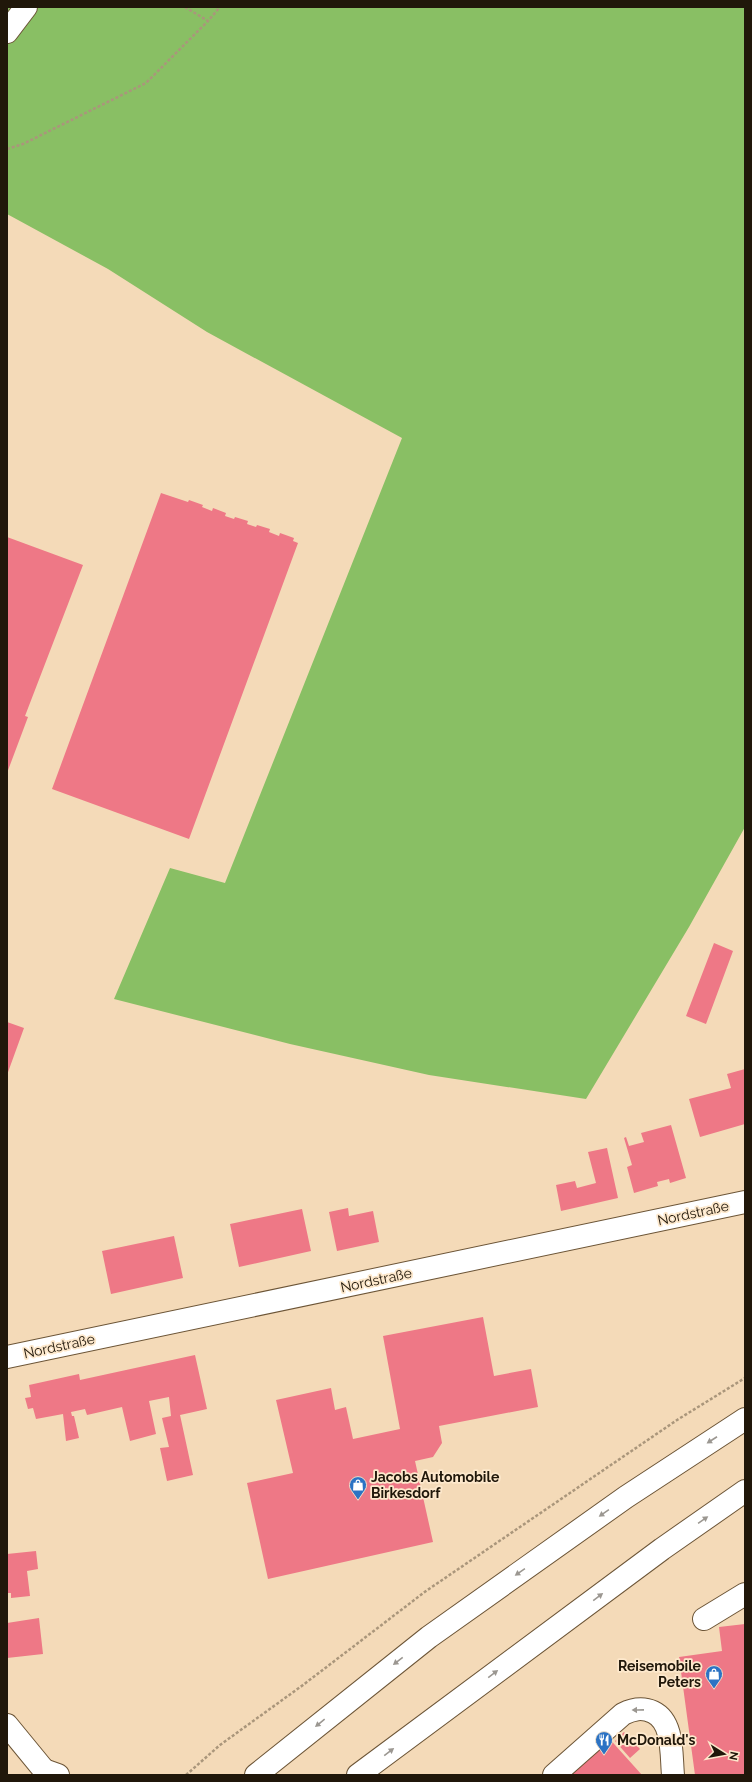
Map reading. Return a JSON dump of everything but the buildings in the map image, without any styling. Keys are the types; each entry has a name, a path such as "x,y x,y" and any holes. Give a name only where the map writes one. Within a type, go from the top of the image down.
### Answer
{"main road":[{"path":"7,32 26,7"},
{"name":"Nordstraße","path":"7,1357 745,1202"},
{"path":"256,1775 429,1637 626,1497 745,1419"},
{"path":"358,1775 662,1549 745,1491"},
{"path":"704,1618 745,1594"},
{"path":"554,1775 623,1714 632,1709 640,1709 649,1710 658,1714 668,1729 673,1775"},
{"path":"7,1725 50,1773"}],"path":[{"path":"185,7 208,21"},
{"path":"7,149 23,144 146,83 220,7"},
{"path":"186,1775 220,1745 303,1685 426,1591 677,1420 745,1378"}],"green space":[{"path":"7,7 745,7 745,827 689,927 586,1099 429,1075 290,1044 114,999 170,868 225,883 402,438 207,332 108,269 7,214"}],"place":[{"name":"Jacobs Automobile Birkesdorf","path":"358,1500"},
{"name":"Reisemobile Peters","path":"714,1689"},
{"name":"McDonald's","path":"604,1755"}]}
